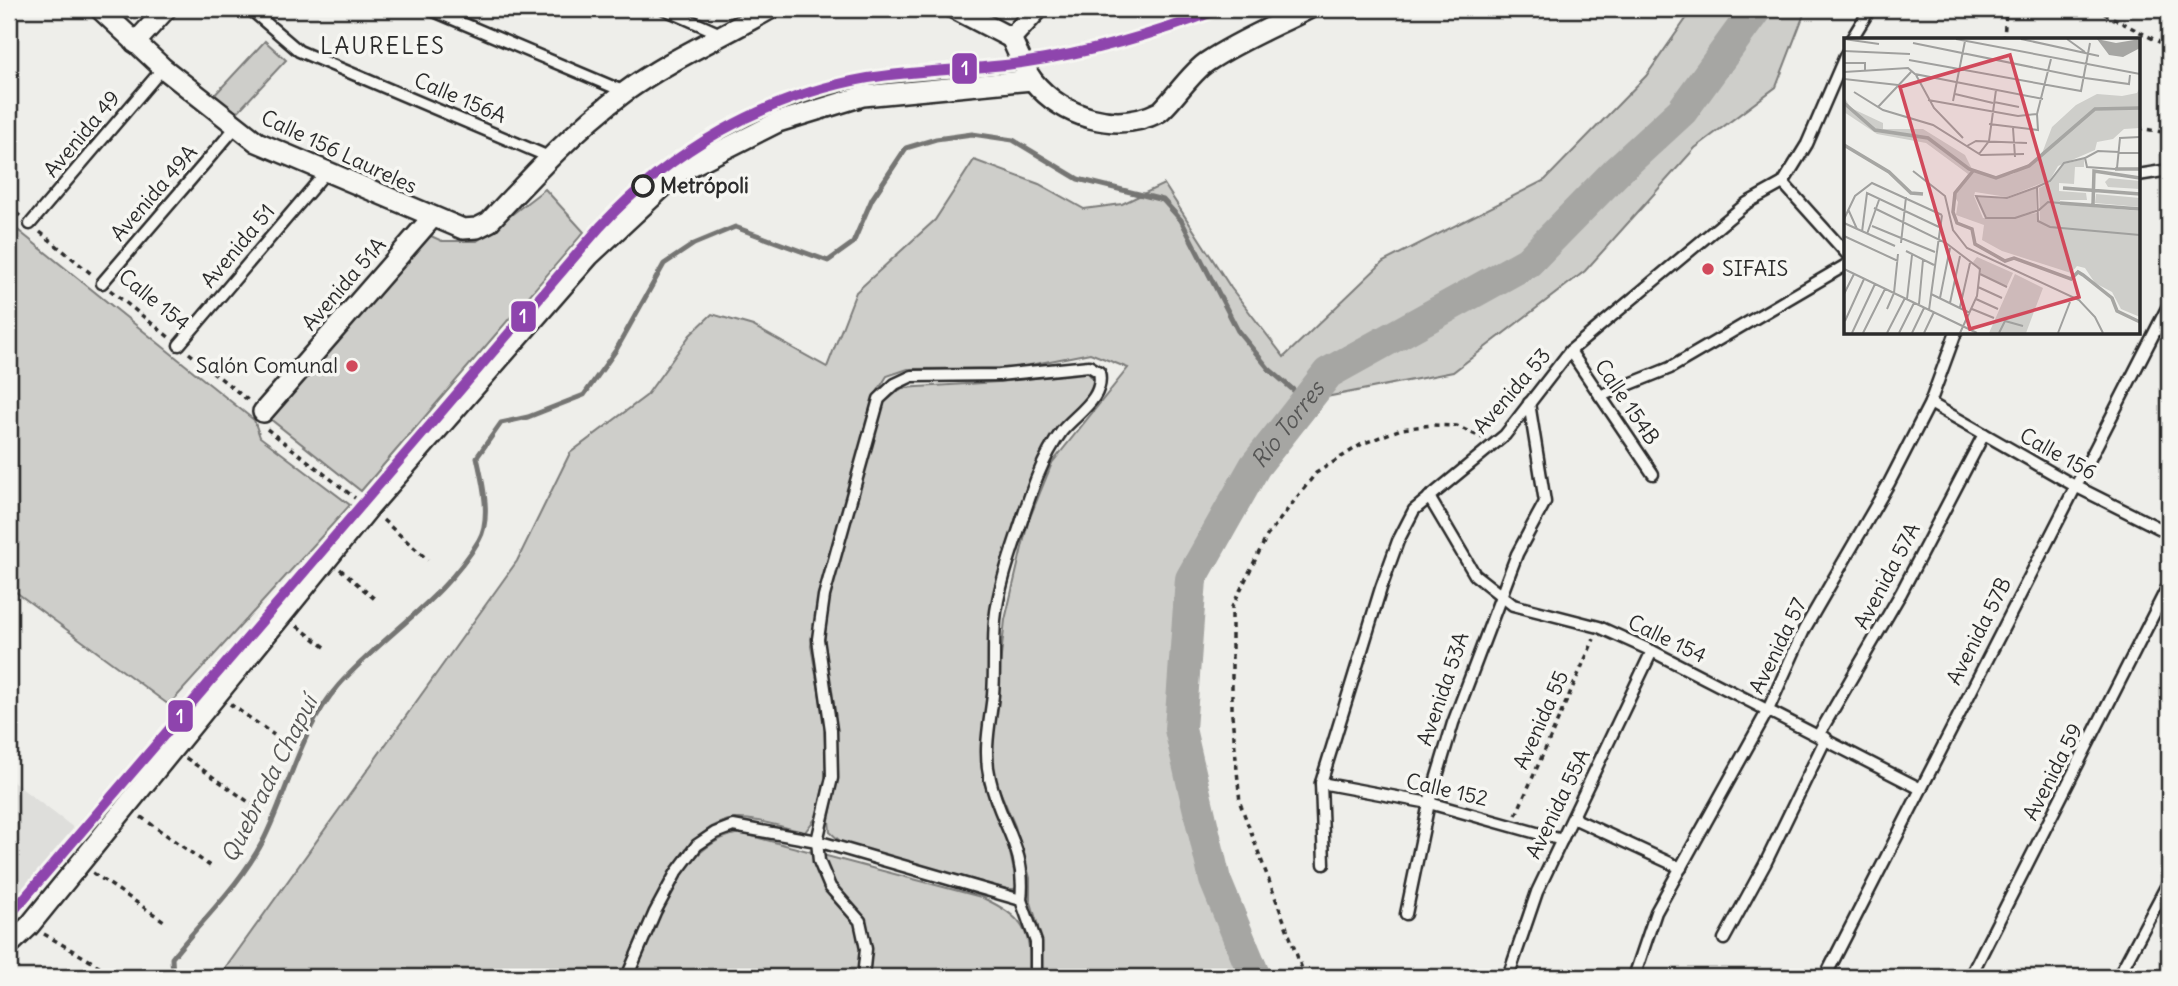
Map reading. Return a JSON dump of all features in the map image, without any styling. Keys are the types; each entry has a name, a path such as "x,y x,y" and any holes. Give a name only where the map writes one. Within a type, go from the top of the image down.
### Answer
{"street":[{"name":"Calle 156 Laureles","path":"100,9 163,68 235,128 257,142 431,219 463,229 477,228 489,222 549,157"},
{"path":"135,43 166,9"},
{"path":"549,157 625,92 677,59 725,36 770,9"},
{"path":"955,9 1011,37 1032,80 1049,96 1091,120 1113,122 1162,111 1187,78 1208,61 1308,9"},
{"path":"1011,37 1038,9"},
{"path":"9,945 29,926 369,508 589,256 680,172 778,122 863,96 1032,80"},
{"name":"Avenida 51A","path":"263,412 431,219"}],"lane":[{"name":"Calle 156A","path":"250,9 299,51 549,157"},
{"path":"429,9 625,92"},
{"path":"664,9 725,36"},
{"path":"1853,38 1870,9"},
{"name":"Avenida 53","path":"1324,864 1321,783 1398,541 1414,510 1505,435 1529,403 1548,384 1570,351 1747,203 1783,183 1807,144 1844,59"},
{"name":"Avenida 49","path":"30,224 163,68"},
{"name":"Avenida 49A","path":"102,283 235,128"},
{"path":"2140,175 2169,170"},
{"name":"Avenida 51","path":"179,345 326,172"},
{"path":"1783,183 1844,251"},
{"path":"1600,396 1670,368 1844,266"},
{"name":"Avenida 57B","path":"1825,977 2169,304"},
{"name":"Avenida 57","path":"1634,977 1656,912 1768,710 1804,630 1889,483 1930,402 1955,334"},
{"name":"Calle 154B","path":"1570,351 1653,474"},
{"path":"863,977 866,949 860,921 830,887 819,861 817,841 832,778 831,730 818,639 824,596 879,399 895,384 912,376 999,375 1089,366 1099,372 1101,382 1098,393 1062,431 1037,478 1020,525 995,618 993,692 986,753 990,781 1010,828 1020,862 1023,880 1020,900 1036,942 1036,977"},
{"name":"Calle 156","path":"1930,402 2075,486 2169,533"},
{"name":"Avenida 53A","path":"1406,914 1429,803 1453,723 1517,554 1545,502 1545,488 1529,403"},
{"name":"Avenida 57A","path":"1724,939 1765,864 1822,736 1984,434"},
{"name":"Calle 154","path":"1429,497 1465,563 1501,597 1531,611 1599,627 1652,651 1921,789"},
{"name":"Avenida 59","path":"1970,977 2169,584"},
{"name":"Avenida 55A","path":"1508,977 1537,892 1652,651"},
{"name":"Calle 152","path":"1321,783 1429,803 1562,840"},
{"path":"1573,818 1681,869"},
{"path":"627,977 665,892 697,845 715,833 733,826 817,841 1020,900"},
{"path":"2118,977 2169,881"}],"path":[{"path":"2004,38 2006,9"},
{"path":"2095,9 2169,47"},
{"path":"2140,128 2169,133"},
{"name":"Calle 154","path":"9,207 263,412 266,429 369,508 428,560"},
{"path":"1305,977 1240,803 1233,715 1232,607 1249,570 1283,513 1316,473 1362,444 1401,429 1432,425 1457,426 1478,434 1490,447"},
{"path":"328,559 377,601"},
{"path":"282,615 329,650"},
{"name":"Avenida 55","path":"1512,825 1599,627"},
{"path":"217,694 274,735"},
{"path":"173,748 253,806"},
{"path":"126,806 210,866"},
{"path":"79,864 167,923"},
{"path":"29,926 118,977"}],"shaded area":[{"path":"1693,9 1806,9 1776,87 1695,148 1585,271 1453,372 1306,401 1255,466 1191,579 1180,729 1215,880 1255,977 1040,977 1038,926 1030,899 1030,878 1015,826 995,780 990,757 1005,620 1028,522 1052,463 1128,368 1090,353 1015,368 908,369 887,376 874,397 819,591 811,646 824,720 826,774 817,816 805,832 736,819 715,825 696,839 664,882 622,977 225,977 222,973 517,561 570,453 646,396 690,335 712,314 753,326 827,367 856,292 935,220 974,160 1039,184 1084,209 1122,204 1164,184 1231,288 1284,357 1383,262 1545,180 1646,76"},
{"path":"265,41 286,60 230,120 210,100"},
{"path":"545,189 584,232 361,491 264,414 422,232 442,241 477,241"},
{"path":"9,223 254,420 260,437 350,505 169,705 9,587"},
{"path":"1088,372 1093,380 1092,390 1044,452 1031,476 1014,523 991,621 989,691 981,761 984,783 1005,830 1017,885 1015,889 858,849 841,842 830,832 829,820 837,778 836,735 824,644 829,598 884,403 902,388 998,382"},
{"path":"9,779 78,831 9,910"},
{"path":"740,833 981,897 1007,911 1022,927 1029,947 1029,977 632,977 659,912 684,870 700,853 718,840"}],"waterway":[{"name":"Río Torres","path":"1255,977 1215,880 1180,729 1191,579 1255,466 1328,373 1528,262 1617,171 1682,111 1756,9"},
{"name":"Quebrada Chapuí","path":"173,977 172,958 232,887 263,841 305,740 326,702 356,667 449,581 479,540 483,531 485,510 477,457 501,423 528,417 584,395 616,350 664,264 694,244 735,227 828,261 853,243 872,199 906,148 936,139 972,134 1013,140 1078,179 1163,200 1181,220 1238,331 1269,369 1306,401"}],"transit line":[{"name":"1","path":"9,916 600,227 657,174 688,151 756,113 830,86 887,75 1002,65 1072,54 1171,27 1220,9"}],"place":[{"name":"Metrópoli","path":"643,186"},
{"name":"SIFAIS","path":"1708,269"},
{"name":"Salón Comunal","path":"352,366"}],"district":[{"name":"LAURELES","path":"383,46"}]}
